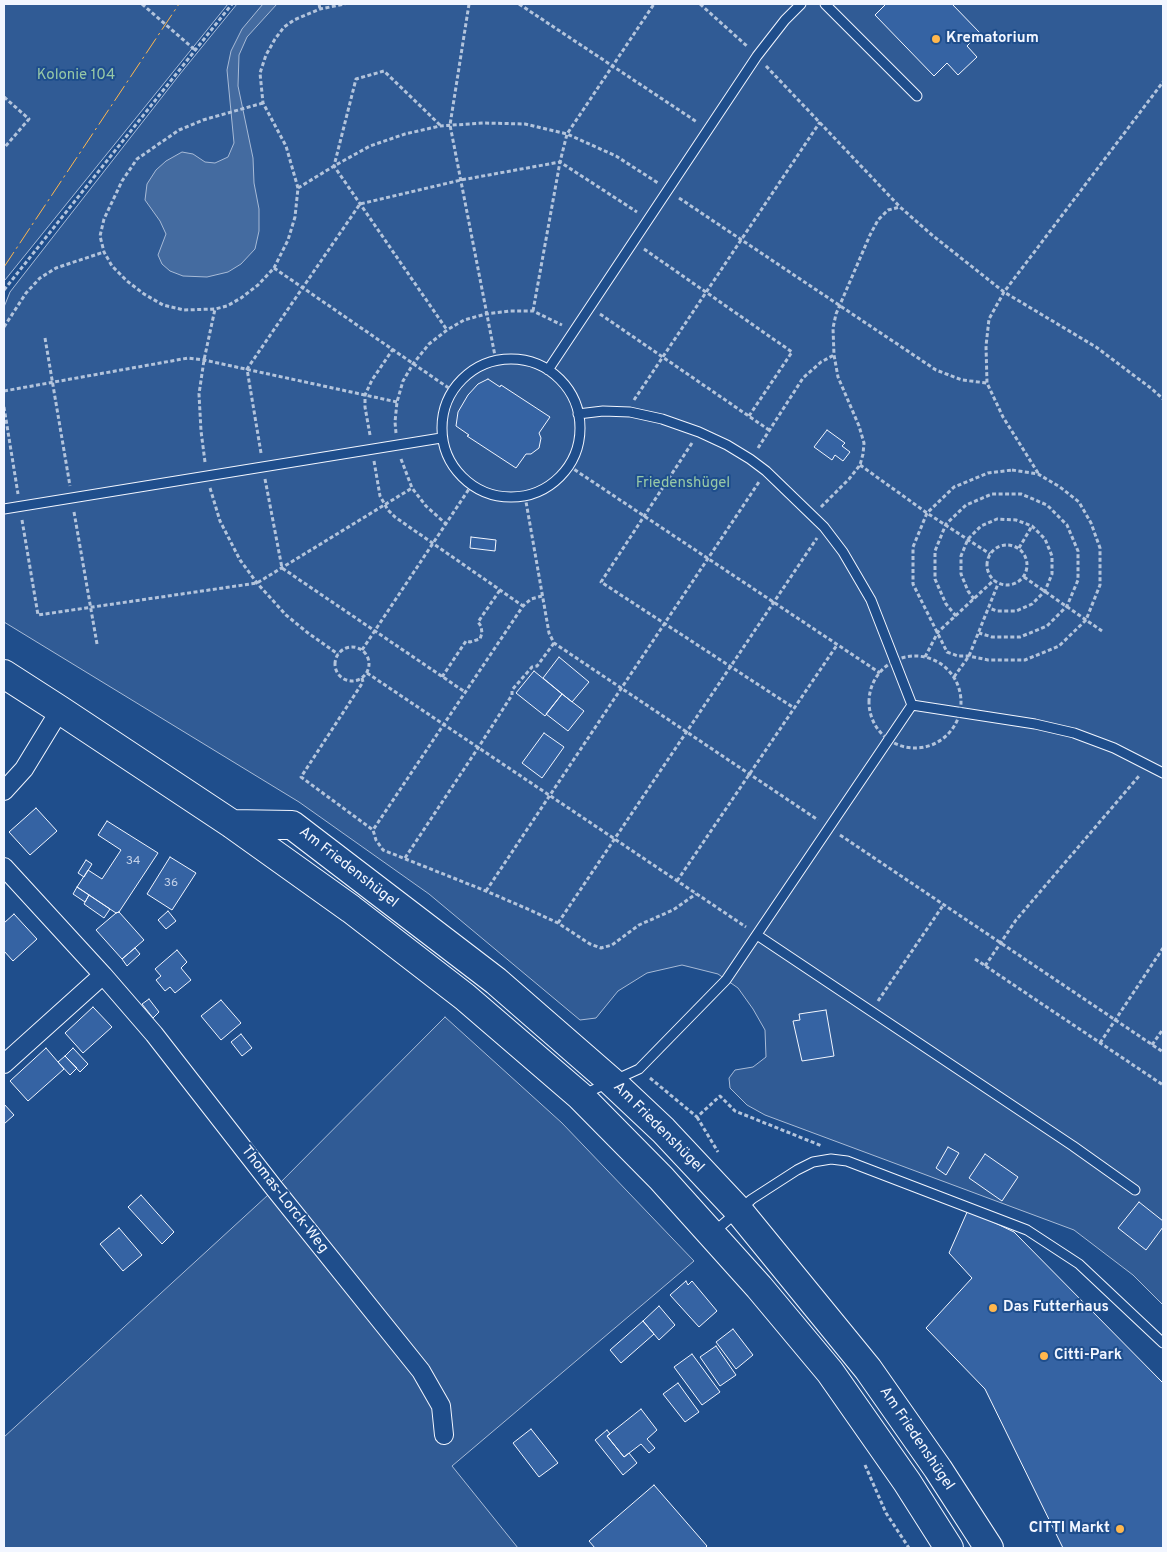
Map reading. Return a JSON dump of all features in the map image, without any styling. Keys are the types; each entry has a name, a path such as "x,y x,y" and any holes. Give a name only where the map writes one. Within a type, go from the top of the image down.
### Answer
{"main road":[{"name":"Am Friedenshügel","path":"4,674 232,824 351,909 465,997 580,1096 661,1178 712,1234 830,1372 907,1482 949,1548"},
{"name":"Am Friedenshügel","path":"232,824 292,825 496,981 612,1082 663,1130 739,1210 868,1369 938,1469 989,1548"}],"street":[{"path":"4,791 24,769 60,710"},
{"name":"Thomas-Lorck-Weg","path":"4,867 154,1034 274,1188 421,1370 441,1406 444,1435"},
{"path":"4,1064 103,975"}],"lane":[{"path":"548,370 757,56 785,20 802,4"},
{"path":"825,4 917,96"},
{"path":"496,360 523,360 548,370 568,389 578,414 579,441 569,466 550,486 525,496 498,496 471,486 454,468 441,438 443,416 452,391 471,371 496,360"},
{"path":"578,414 603,411 630,412 662,419 699,432 750,459 766,472 813,515 843,552 871,600 912,705"},
{"path":"4,510 441,438"},
{"path":"912,705 1026,722 1074,733 1114,748 1149,764 1163,773"},
{"path":"580,1096 639,1068 726,980 912,705"},
{"path":"757,934 1073,1146 1135,1190"},
{"path":"712,1234 752,1199 797,1170 813,1162 831,1159 847,1161 1027,1230 1079,1264 1163,1344"}],"path":[{"path":"142,4 195,50"},
{"path":"4,290 232,4"},
{"path":"319,4 320,9"},
{"path":"263,103 203,120 179,130 137,159 122,181 104,219 100,236 104,252 112,266 127,281 163,305 184,310 215,310 227,306 258,285 274,268 288,240 295,217 298,188 286,146 263,103 260,73 274,39 284,27 294,20 320,9 345,4"},
{"path":"469,4 450,125 496,360"},
{"path":"519,4 708,130"},
{"path":"533,311 560,162 567,134 654,4"},
{"path":"700,4 757,56 900,207 932,235 1004,292 1096,347 1163,399"},
{"path":"440,126 384,71 356,79 334,166 446,330"},
{"path":"1038,474 1003,416 987,383 986,346 989,319 1004,292 1163,82"},
{"path":"4,96 29,119 4,148"},
{"path":"630,412 636,395 820,122"},
{"path":"465,692 282,568 247,370 360,204 461,180 560,162 648,219"},
{"path":"813,515 849,479 860,465 863,454 864,443 859,426 838,377 834,355 833,328 839,305 878,220 888,210 900,207"},
{"path":"633,242 792,352 749,416"},
{"path":"4,327 26,293 40,278 56,268 104,252"},
{"path":"274,268 452,391"},
{"path":"590,307 769,430"},
{"path":"215,310 204,360 200,394 200,431 207,476 220,521 240,560 257,583 286,615 338,654"},
{"path":"446,524 426,506 412,488 404,471 397,446 395,422 397,402 403,381 413,364 429,344 446,330 464,320 486,314 533,311 574,332"},
{"path":"392,350 372,380 365,395 365,408 372,450 380,496 384,505 395,517 523,606"},
{"path":"750,459 803,378 821,362 834,355"},
{"path":"4,391 188,358 397,402"},
{"path":"4,407 38,615 257,583 412,488"},
{"path":"699,432 601,582 794,708"},
{"path":"860,465 927,513 990,554"},
{"path":"569,466 880,673"},
{"path":"1012,470 1038,474 1060,487 1079,502 1091,523 1100,548 1100,585 1086,620 1059,646 1025,660 988,660 958,656 947,652 913,584 913,547 927,513 954,487 988,473 1012,470"},
{"path":"486,891 766,472"},
{"path":"362,650 471,486"},
{"path":"956,616 946,604 935,579 935,551 946,524 966,504 992,494 1021,494 1047,505 1067,525 1078,551 1078,580 1067,606 1047,626 1020,637 992,637 979,633"},
{"path":"525,496 548,633 554,643 1163,1052"},
{"path":"974,599 968,591 961,574 961,556 968,539 981,526 997,519 1016,520 1032,526 1045,539 1052,556 1052,574 1045,591 1032,604 1016,611 989,608"},
{"path":"1018,548 1032,526"},
{"path":"558,923 824,527"},
{"path":"1003,545 1011,545 1018,548 1028,561 1028,569 1024,577 1019,583 1011,586 998,584 987,570 990,554 996,548 1003,545"},
{"path":"1024,577 1102,631"},
{"path":"925,657 938,632 994,580"},
{"path":"954,677 969,656 998,584"},
{"path":"442,677 466,641 470,642 480,639 482,633 478,622 500,590"},
{"path":"373,830 523,606 531,598 542,596"},
{"path":"405,858 512,695 512,690 532,667 537,666 554,643"},
{"path":"678,881 837,645"},
{"path":"362,678 349,680 338,673 336,667 338,654 349,647 356,647 362,650 369,660 366,673 362,678 363,682 301,777 373,830 376,840 383,850 486,891 558,923 590,944 601,948 612,945 639,925 673,910 696,894"},
{"path":"366,673 757,934"},
{"path":"985,966 1016,920 1149,764"},
{"path":"871,1011 944,904"},
{"path":"1100,1043 1163,948"},
{"path":"975,959 1163,1085"},
{"path":"1152,1045 1163,1029"},
{"path":"639,1068 697,1117 720,1096 735,1111 822,1146 831,1159"}],"shaded area":[{"name":"Kolonie 104","path":"4,4 228,4 5,280 4,279"},
{"name":"Friedenshügel","path":"237,4 1163,4 1163,1305 1133,1275 1074,1230 765,1115 747,1105 730,1088 729,1078 735,1070 753,1067 766,1057 765,1030 738,988 718,974 682,965 647,973 618,991 596,1018 580,1020 429,894 299,802 4,622 4,307 10,292"},
{"path":"263,4 277,4 247,37 239,55 238,86 253,158 254,183 259,209 259,231 255,249 241,264 228,272 207,277 183,276 170,271 162,264 158,255 166,234 160,221 145,200 147,184 156,170 166,161 182,152 193,154 205,162 215,163 228,157 234,143 227,70 231,51 242,29"},
{"path":"445,1017 562,1123 694,1261 452,1466 518,1548 4,1548 4,1437 268,1195"}],"building":[{"name":"Krematorium","path":"886,4 952,4 980,33 967,46 977,57 958,75 947,63 934,76 875,15"},
{"path":"488,379 500,387 501,385 550,417 539,433 541,438 539,448 531,454 526,454 516,468 467,436 469,435 456,426 458,412 468,395 478,384"},
{"path":"827,430 845,443 842,446 850,452 843,461 835,455 832,460 814,447"},
{"path":"471,537 496,540 495,551 470,548"},
{"path":"559,657 589,682 572,702 543,678"},
{"path":"534,671 562,694 545,716 516,693"},
{"path":"562,694 584,711 568,731 546,714"},
{"path":"544,733 564,747 542,778 522,763"},
{"path":"36,808 57,831 30,855 9,832"},
{"path":"107,821 158,853 119,912 116,913 77,887 88,870 102,879 121,850 98,835"},
{"path":"170,857 196,873 172,910 147,894"},
{"path":"86,860 92,864 84,877 78,873"},
{"path":"77,887 89,895 85,902 73,894"},
{"path":"89,895 110,909 104,918 84,904"},
{"path":"168,911 176,921 166,929 158,920"},
{"path":"119,912 144,940 122,959 96,930"},
{"path":"14,914 37,939 13,961 4,951 4,923"},
{"path":"135,948 140,954 127,966 122,959"},
{"path":"177,950 187,962 181,968 191,980 175,993 170,987 165,991 156,980 161,976 155,969"},
{"path":"149,999 159,1012 153,1018 142,1004"},
{"path":"221,1000 241,1023 221,1040 201,1016"},
{"path":"93,1007 112,1027 83,1053 65,1033"},
{"path":"826,1010 834,1056 802,1061 793,1021 800,1020 799,1014"},
{"path":"241,1034 252,1048 242,1056 231,1042"},
{"path":"46,1048 64,1069 28,1101 10,1081"},
{"path":"73,1048 88,1064 80,1072 65,1056"},
{"path":"65,1056 77,1068 70,1075 58,1062"},
{"path":"4,1104 14,1115 4,1124"},
{"path":"948,1147 959,1153 946,1175 936,1168"},
{"path":"985,1154 1018,1177 1002,1201 969,1178"},
{"path":"141,1195 174,1232 162,1244 128,1207"},
{"path":"1139,1202 1163,1221 1163,1227 1146,1250 1118,1228"},
{"name":"Citti-Park","path":"968,1210 1014,1232 1163,1383 1163,1548 1063,1548 985,1389 926,1328 972,1278 949,1253"},
{"path":"119,1228 142,1255 123,1271 100,1244"},
{"path":"686,1281 688,1285 692,1281 717,1311 699,1327 670,1295"},
{"path":"659,1306 675,1325 659,1340 643,1321"},
{"path":"643,1321 654,1334 621,1363 610,1350"},
{"path":"733,1329 753,1355 736,1369 716,1342"},
{"path":"716,1346 736,1375 720,1386 700,1357"},
{"path":"692,1354 720,1392 702,1405 674,1367"},
{"path":"678,1383 699,1412 685,1422 663,1394"},
{"path":"641,1409 657,1430 647,1439 655,1448 649,1453 641,1444 624,1457 607,1436"},
{"path":"531,1429 558,1463 539,1477 513,1443"},
{"path":"607,1430 610,1434 607,1436 624,1457 629,1453 637,1463 623,1475 595,1440"},
{"path":"654,1485 707,1546 705,1548 595,1548 589,1541"}],"power":[{"path":"4,267 179,4"}],"place":[{"name":"Krematorium","path":"936,39"},
{"name":"Das Futterhaus","path":"993,1308"},
{"name":"Citti-Park","path":"1044,1356"},
{"name":"CITTI Markt","path":"1120,1529"}]}
